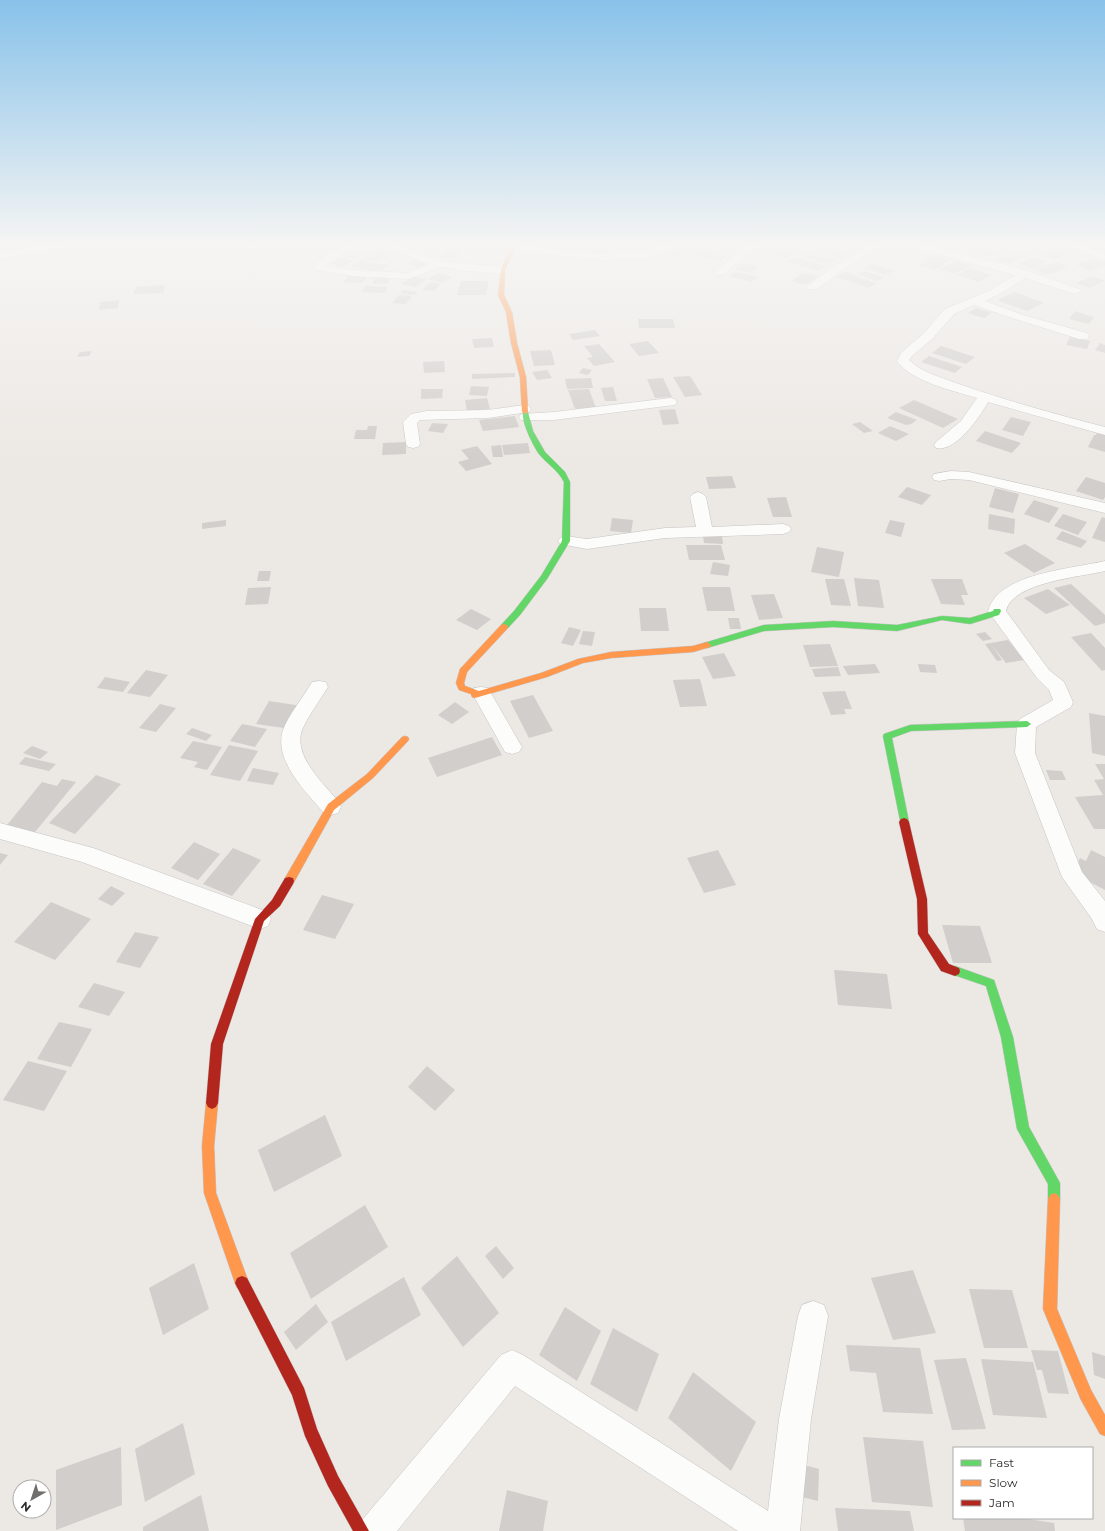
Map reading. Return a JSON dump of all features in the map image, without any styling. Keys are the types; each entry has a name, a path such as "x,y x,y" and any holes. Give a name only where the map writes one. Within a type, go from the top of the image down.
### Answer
{"street":[{"path":"510,317 514,343 523,377 525,413 530,432 542,453 563,473 567,482 566,541 544,577 517,613 463,671 460,686 466,690 476,693 475,695 481,692 544,675 581,661 611,655 693,648 712,644 764,628 833,624 897,628 942,618 970,621 996,613 1000,602 1006,595 1026,584 1105,566"},
{"path":"943,317 931,334 903,360 906,366 917,372 984,397 1044,416 1105,431"},
{"path":"1021,317 1083,336"},
{"path":"941,445 970,422 984,397"},
{"path":"413,444 410,422 416,417 427,415 525,413 554,416 670,402"},
{"path":"939,477 951,475 969,476 1105,508"},
{"path":"698,497 705,532"},
{"path":"566,541 587,544 665,533 783,529"},
{"path":"997,611 1043,674 1057,688 1064,702 1027,724 910,728 887,736 894,776 922,899 923,934 945,968 990,983 1007,1037 1023,1129 1054,1183 1050,1309 1086,1395 1105,1429"},
{"path":"319,687 293,729 290,742 300,771 331,807"},
{"path":"481,692 512,747"},
{"path":"1027,724 1025,753 1073,877 1100,912 1105,922"},
{"path":"361,1531 333,1481 310,1432 299,1393 244,1288 210,1193 208,1146 217,1044 260,919 276,903 331,807 370,776 406,739"},
{"path":"0,831 85,854 260,919"},
{"path":"783,1531 795,1419 813,1316"},
{"path":"375,1531 512,1366 769,1531"}],"building":[{"path":"1070,317 1094,317 1089,324 1069,319"},
{"path":"638,319 673,319 675,328 639,328"},
{"path":"595,330 600,336 573,340 569,334"},
{"path":"1070,337 1090,341 1087,349 1066,345"},
{"path":"492,338 494,347 474,348 472,339"},
{"path":"648,341 659,353 639,356 629,344"},
{"path":"1100,343 1105,345 1105,353 1095,350"},
{"path":"599,344 615,362 594,366 587,358 593,357 584,346"},
{"path":"941,346 975,357 966,364 932,353"},
{"path":"551,350 555,365 534,366 530,351"},
{"path":"92,351 89,356 77,357 80,352"},
{"path":"929,356 962,367 955,373 921,362"},
{"path":"444,361 445,372 424,373 423,362"},
{"path":"583,368 592,370 588,375 579,373"},
{"path":"547,370 552,378 537,380 532,372"},
{"path":"515,373 515,377 472,379 472,374"},
{"path":"690,376 702,395 685,397 673,377"},
{"path":"591,378 593,388 567,389 565,379"},
{"path":"663,378 672,397 655,398 647,379"},
{"path":"471,386 489,387 487,396 469,395"},
{"path":"613,387 617,401 605,401 601,388"},
{"path":"421,389 443,389 442,398 421,399"},
{"path":"589,389 596,408 575,409 568,390"},
{"path":"487,398 490,409 467,411 465,400"},
{"path":"914,400 958,419 943,428 899,408"},
{"path":"675,409 679,424 663,425 659,410"},
{"path":"896,412 917,420 906,425 887,418"},
{"path":"515,416 519,427 483,431 479,420"},
{"path":"1011,417 1031,422 1023,436 1002,430"},
{"path":"860,422 873,431 864,433 852,424"},
{"path":"432,423 448,424 443,433 428,431"},
{"path":"368,426 377,426 375,439 354,439 356,430 367,430"},
{"path":"890,426 909,434 896,441 878,433"},
{"path":"985,431 1021,443 1012,453 976,441"},
{"path":"1097,433 1105,435 1105,452 1088,447 1094,435"},
{"path":"406,442 406,454 382,455 383,443"},
{"path":"528,443 530,453 504,455 502,445"},
{"path":"501,445 503,457 493,457 491,446"},
{"path":"477,446 492,464 466,471 458,462 469,459 461,450"},
{"path":"732,476 736,488 709,489 706,477"},
{"path":"1086,477 1105,483 1105,497 1103,500 1076,491"},
{"path":"907,487 931,495 922,505 898,497"},
{"path":"995,488 1019,494 1013,513 989,507"},
{"path":"786,497 792,517 773,517 767,498"},
{"path":"1034,500 1059,508 1049,523 1024,514"},
{"path":"989,514 1015,519 1014,534 988,529"},
{"path":"1063,514 1087,522 1078,535 1054,526"},
{"path":"1102,517 1105,518 1105,542 1092,538"},
{"path":"612,518 633,520 631,533 610,531"},
{"path":"226,520 226,526 202,529 202,523"},
{"path":"890,520 905,523 901,537 885,533"},
{"path":"1062,531 1087,541 1081,548 1056,539"},
{"path":"703,536 722,536 723,544 704,543"},
{"path":"1025,544 1055,563 1034,573 1004,553"},
{"path":"686,545 721,545 725,560 689,560"},
{"path":"817,547 844,552 839,577 811,572"},
{"path":"713,562 730,565 728,576 710,574"},
{"path":"259,571 271,571 269,581 257,581"},
{"path":"854,578 879,580 884,608 858,606"},
{"path":"825,579 844,579 851,606 831,605"},
{"path":"931,579 962,579 968,595 961,595 965,605 941,604"},
{"path":"1071,584 1105,615 1105,623 1095,626 1054,588"},
{"path":"271,587 268,604 245,605 248,588"},
{"path":"702,587 730,587 735,611 707,611"},
{"path":"1048,589 1070,605 1046,614 1024,598"},
{"path":"774,594 783,618 759,620 751,595"},
{"path":"639,608 666,608 669,631 641,631"},
{"path":"471,609 491,619 477,630 456,620"},
{"path":"728,618 739,618 741,629 730,629"},
{"path":"569,627 581,630 573,646 561,643"},
{"path":"583,631 595,632 592,646 579,644"},
{"path":"985,632 992,639 983,641 976,634"},
{"path":"1091,633 1105,648 1105,670 1102,671 1071,637"},
{"path":"1008,640 1024,660 1006,663 991,644 1002,660 997,661 985,644"},
{"path":"830,644 838,666 810,667 803,645"},
{"path":"724,653 736,676 713,679 702,657"},
{"path":"875,664 880,673 848,675 843,666"},
{"path":"918,664 935,665 937,673 920,672"},
{"path":"838,667 841,676 815,677 812,669"},
{"path":"146,670 168,675 150,697 127,693"},
{"path":"105,677 130,682 123,692 97,688"},
{"path":"700,679 707,706 680,707 673,680"},
{"path":"845,691 852,709 844,709 846,714 831,715 822,692"},
{"path":"533,695 553,731 529,738 510,701"},
{"path":"269,701 302,706 291,729 256,724"},
{"path":"455,702 469,712 452,724 438,715"},
{"path":"160,704 176,708 156,732 139,728"},
{"path":"1089,713 1105,716 1105,756 1092,753"},
{"path":"242,724 267,729 255,747 230,741"},
{"path":"192,728 212,735 206,741 186,734"},
{"path":"492,737 502,755 437,777 428,758"},
{"path":"193,741 222,747 207,770 194,767 198,762 180,758"},
{"path":"229,745 258,751 240,781 210,775"},
{"path":"32,746 48,752 40,759 23,753"},
{"path":"25,757 56,764 49,771 19,764"},
{"path":"1095,764 1105,764 1105,829 1094,829 1075,797 1103,795 1094,780 1104,779"},
{"path":"253,768 279,773 273,785 247,781"},
{"path":"1046,770 1062,771 1066,780 1050,780"},
{"path":"96,775 121,784 75,834 49,823"},
{"path":"62,779 76,782 35,832 7,825 42,782 57,786"},
{"path":"194,842 220,854 198,880 171,868"},
{"path":"233,848 261,860 232,896 203,884"},
{"path":"718,850 736,885 704,893 687,858"},
{"path":"1091,850 1105,857 1105,890 1078,876 1075,868 1080,858 1086,861"},
{"path":"0,853 8,855 0,865"},
{"path":"111,886 125,893 112,906 98,899"},
{"path":"322,895 354,904 335,939 303,930"},
{"path":"51,902 91,919 55,960 14,942"},
{"path":"942,925 980,926 992,963 953,963"},
{"path":"135,932 159,937 140,968 116,962"},
{"path":"834,970 887,974 892,1009 838,1005"},
{"path":"94,983 125,992 109,1016 78,1007"},
{"path":"59,1022 92,1029 71,1067 37,1059"},
{"path":"28,1061 67,1071 44,1111 3,1100"},
{"path":"427,1066 455,1090 435,1111 408,1087"},
{"path":"325,1115 342,1156 274,1192 258,1150"},
{"path":"365,1205 388,1247 311,1299 290,1253"},
{"path":"496,1246 514,1268 503,1279 485,1256"},
{"path":"457,1256 499,1313 463,1347 421,1288"},
{"path":"194,1263 209,1309 163,1335 149,1288"},
{"path":"913,1270 936,1333 893,1340 871,1278"},
{"path":"404,1277 421,1315 346,1361 331,1322"},
{"path":"969,1289 1012,1290 1028,1348 984,1348"},
{"path":"316,1304 328,1322 296,1350 284,1332"},
{"path":"565,1307 601,1331 577,1381 539,1355"},
{"path":"613,1328 659,1354 637,1412 590,1384"},
{"path":"846,1345 920,1348 933,1414 883,1412 876,1373 850,1371"},
{"path":"1031,1350 1058,1351 1069,1394 1048,1393 1042,1370 1037,1370"},
{"path":"1092,1352 1105,1356 1105,1379 1094,1375"},
{"path":"966,1358 986,1429 952,1430 934,1360"},
{"path":"981,1359 1033,1362 1047,1418 993,1415"},
{"path":"693,1372 756,1422 731,1471 668,1418"},
{"path":"183,1423 195,1474 145,1502 135,1449"},
{"path":"863,1437 923,1441 933,1507 872,1502"},
{"path":"121,1447 122,1505 56,1530 56,1470"},
{"path":"800,1464 819,1469 818,1501 798,1496"},
{"path":"507,1490 548,1501 543,1531 499,1531"},
{"path":"201,1495 209,1531 143,1531 143,1527"},
{"path":"835,1508 910,1511 914,1531 838,1531"},
{"path":"963,1519 1028,1519 1054,1523 1055,1531 965,1531"}],"traffic: fast":[{"path":"504,627 517,613 544,577 566,541 567,482 563,473 542,453 530,431 525,412"},
{"path":"707,645 764,628 833,624 897,628 942,618 970,621 996,613 997,611"},
{"path":"904,822 887,736 910,728 1027,724"},
{"path":"955,971 990,983 1007,1037 1023,1129 1054,1183 1054,1199"}],"traffic: slow":[{"path":"510,317 514,343 523,377 525,412"},
{"path":"504,627 463,671 460,683 462,688 476,693 475,695 544,675 581,661 611,655 693,649 707,645"},
{"path":"289,881 331,807 370,776 405,739"},
{"path":"212,1103 208,1146 210,1193 242,1283"},
{"path":"1054,1199 1050,1309 1086,1395 1105,1429"}],"traffic: jam":[{"path":"904,822 922,899 923,934 945,968 955,971"},
{"path":"212,1103 217,1044 260,919 276,903 289,881"},
{"path":"242,1283 299,1393 310,1431 333,1481 361,1531"}]}
